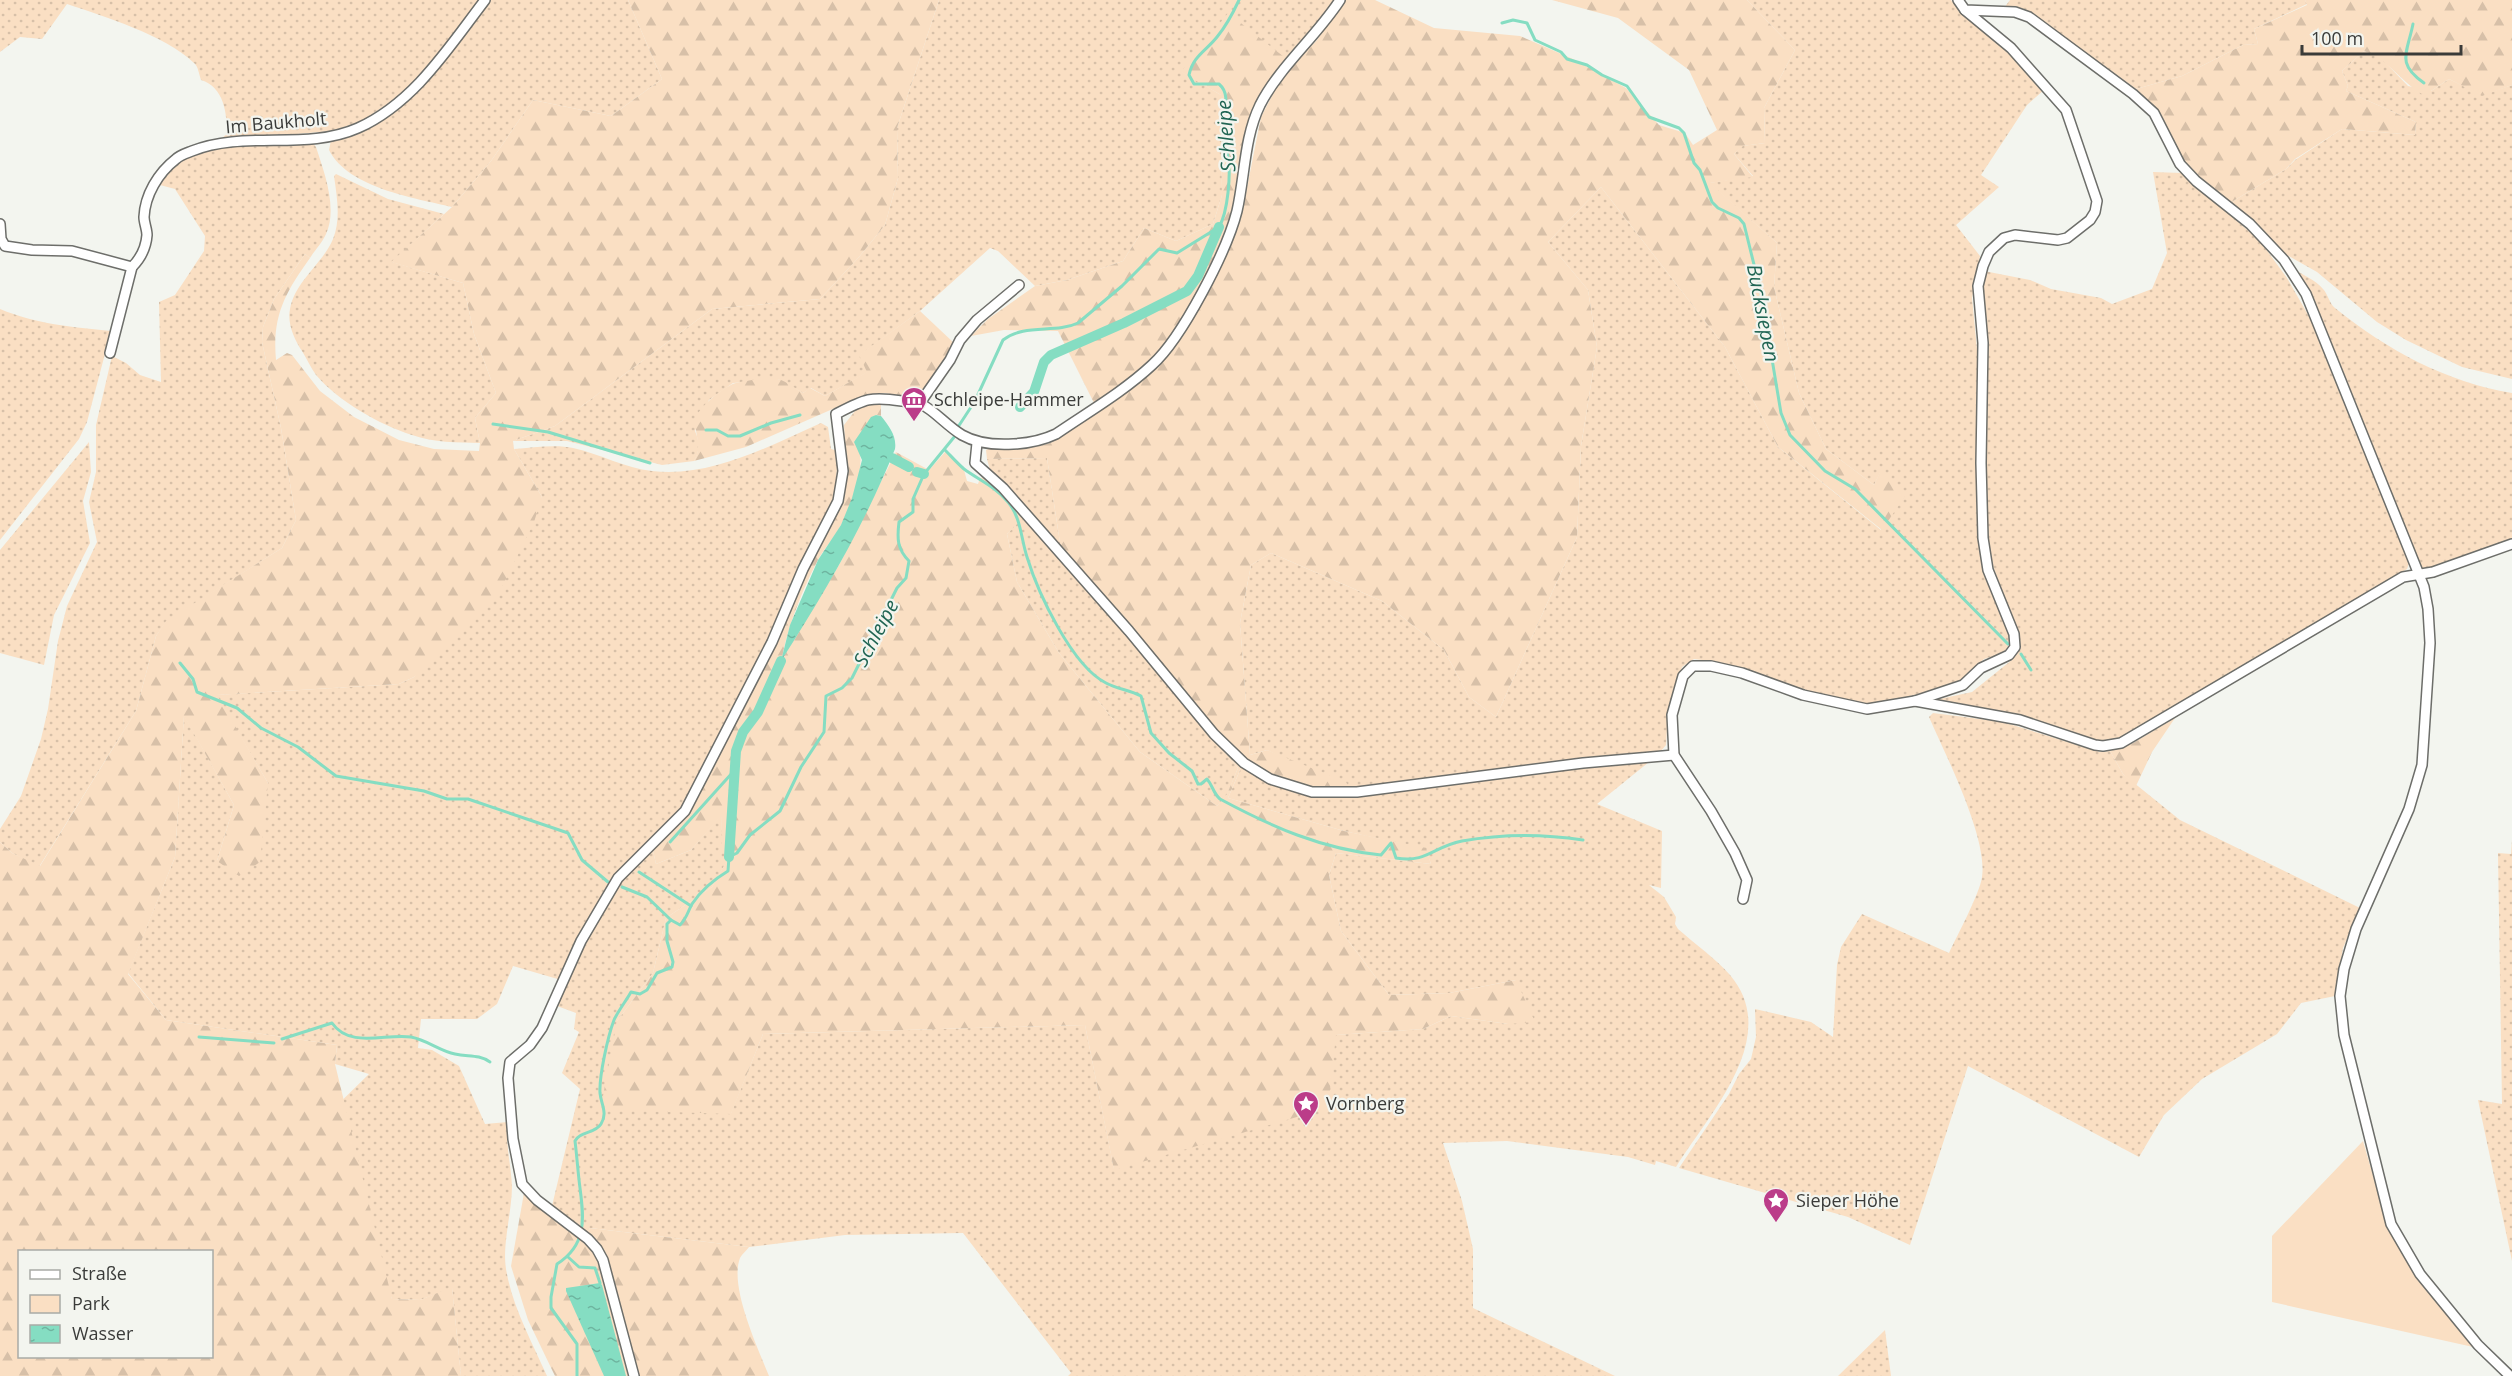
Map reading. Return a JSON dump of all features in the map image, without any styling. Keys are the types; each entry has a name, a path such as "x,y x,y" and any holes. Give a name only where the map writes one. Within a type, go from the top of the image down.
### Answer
{"street":[{"name":"Im Baukholt","path":"110,353 132,267 142,257 147,235 144,218 149,193 177,158 209,145 263,140 321,139 357,128 398,103 426,76 485,0"},
{"path":"634,1376 603,1260 597,1249 537,1200 522,1184 513,1139 508,1078 510,1062 530,1045 542,1028 581,941 618,878 685,811 772,642 803,569 838,501 843,471 836,414 862,400 879,397 920,403 977,443 1041,441 1056,434 1154,364 1194,306 1232,228 1253,124 1260,105 1275,80 1327,21 1340,0"},
{"path":"1743,899 1747,880 1735,853 1711,811 1674,755 1672,715 1683,676 1693,666 1711,666 1803,695 1868,709 1915,701 1963,685 1987,664 2009,655 2016,643 1988,570 1983,538 1983,343 1978,286 1989,252 2004,238 2015,235 2058,240 2067,238 2090,220 2095,212 2097,201 2066,110 2011,48 1965,10 1958,0"},
{"path":"1965,10 2015,12 2029,17 2133,94 2154,113 2180,164 2196,181 2250,224 2284,260 2306,294 2424,587 2430,643 2422,765 2409,809 2356,929 2344,969 2340,996 2344,1035 2391,1224 2420,1274 2478,1346 2510,1376"},
{"path":"0,225 1,240 5,246 32,250 72,251 132,267"},
{"path":"920,403 950,360 960,340 977,320 1019,285"},
{"path":"977,443 975,463 1003,488 1122,622 1214,734 1244,763 1270,779 1312,792 1357,792 1583,763 1674,755"},
{"path":"1915,701 2020,720 2095,745 2112,746 2136,736 2403,577 2433,572 2512,544"}],"green space":[{"path":"0,0 480,0 430,65 403,94 360,122 331,131 218,141 227,134 223,102 215,88 201,80 195,64 182,53 151,35 67,4 42,39 20,37 0,52"},
{"path":"491,0 628,0 662,79 611,116 533,100 491,161 452,207 384,189 351,174 338,163 329,150 331,140 373,123 402,104 430,77"},
{"path":"628,0 939,0 897,128 898,178 885,225 820,299 712,309 555,426 513,441 514,449 542,497 534,522 498,595 414,677 399,684 217,695 268,783 260,862 239,876 217,861 234,805 184,716 175,857 128,974 166,1020 337,1045 335,1064 392,1299 420,1300 452,1287 461,1376 0,1376 0,842 12,853 40,866 136,711 156,636 166,621 282,548 296,520 281,428 262,342 263,327 274,299 305,254 310,258 287,294 278,318 276,360 287,353 292,355 320,391 354,417 399,440 434,449 479,451 480,443 475,418 496,393 474,334 463,283 391,262 452,207 491,161 533,100 611,116 662,79"},
{"path":"939,0 1336,0 1288,60 1182,72 1221,95 1222,195 1213,224 1176,241 1144,228 1123,261 1067,280 1035,286 998,251 990,248 920,311 860,355 868,372 825,396 811,388 803,393 778,379 733,383 709,400 695,431 699,446 694,461 662,465 567,441 513,441 555,426 712,309 820,299 885,225 898,178 897,128"},
{"path":"1345,0 1375,0 1434,28 1520,36 1573,59 1626,88 1659,125 1685,133 1693,145 1717,130 1689,70 1618,18 1552,0 1747,0 1795,50 1764,108 1765,143 1743,146 1734,154 1753,177 1710,183 1777,243 1774,287 1799,393 1826,449 1874,485 1880,472 1905,496 1882,530 1778,447 1725,347 1601,187 1548,242 1588,290 1597,347 1581,446 1577,537 1496,717 1469,697 1444,650 1382,601 1271,553 1251,565 1240,623 1250,755 1267,750 1346,782 1351,791 1313,791 1243,763 1228,798 1344,831 1426,848 1431,864 1336,853 1329,875 1341,931 1389,995 1449,993 1516,980 1535,1022 1508,1024 1451,1016 1423,1029 1336,1035 1328,1108 1114,1170 1085,1025 763,1034 731,1114 610,1110 603,1096 617,1021 653,973 666,918 712,887 734,848 722,849 721,816 691,850 656,864 652,846 688,811 840,502 847,476 844,425 858,407 881,402 881,416 876,415 859,450 859,478 853,498 841,525 821,555 807,583 796,608 782,659 839,565 896,452 929,470 946,451 964,470 967,481 978,484 980,478 987,477 1061,549 1047,458 987,459 986,450 1050,443 1137,383 1156,367 1231,239 1243,208 1261,117 1275,90 1296,62 1317,40","holes":["1022,519 1125,634 1238,768 1227,794 1217,806 1140,752 1059,653 1017,582 1007,534"]},
{"path":"1747,0 1951,0 1962,15 2009,50 2044,90 2027,105 1981,175 1999,187 1956,225 1980,256 1972,298 1977,349 1980,548 2010,635 2007,652 1984,659 1957,684 1868,707 1804,692 1745,671 1694,659 1682,667 1668,713 1666,745 1661,751 1351,791 1267,750 1250,755 1240,623 1251,565 1271,553 1382,601 1444,650 1469,697 1496,717 1577,537 1581,446 1597,347 1588,290 1548,242 1601,187 1725,347 1778,447 1881,530 1880,473 1874,485 1826,449 1799,393 1774,287 1777,243 1709,183 1753,176 1734,154 1742,146 1765,143 1764,108 1795,50"},
{"path":"2010,0 2305,0 2307,4 2254,29 2258,44 2243,45 2182,76 2136,89 2031,13 2004,8"},
{"path":"2305,0 2512,0 2512,85 2482,96 2449,79 2422,94 2388,65 2364,51 2342,71 2348,86 2346,91 2416,122 2415,135 2342,129 2295,159 2286,169 2230,203 2207,187 2187,165 2178,154 2161,114 2136,89 2182,76 2243,45 2258,44 2254,29 2307,5"},
{"path":"1228,13 1288,60 1266,85 1255,103 1246,130 1226,233 1199,293 1163,349 1137,374 1094,403 1058,331 1004,330 971,336 988,319 1035,286 1067,280 1123,261 1144,228 1176,241 1213,224 1222,195 1221,95 1181,72"},
{"path":"2364,51 2380,57 2408,86 2431,91 2449,79 2482,95 2512,85 2512,379 2462,367 2406,340 2377,322 2317,272 2285,254 2230,203 2286,169 2295,160 2342,129 2415,135 2416,122 2346,91 2348,86 2342,71"},
{"path":"312,142 323,167 328,190 331,213 329,224 324,237 310,258 305,254 274,299 263,327 262,342 281,428 296,520 282,548 166,622 156,636 136,711 39,867 12,853 0,842 0,829 21,796 41,739 58,641 67,606 97,542 89,502 96,472 96,425 112,356 126,363 140,375 161,382 159,302 175,295 204,251 205,236 175,189 160,185 178,163 199,153 248,144"},
{"path":"2153,172 2182,173 2260,241 2287,278 2311,320 2409,563 2407,569 2126,739 2107,744 1935,700 1972,692 2013,659 2020,641 1993,566 1988,535 1984,347 1980,298 1984,271 2030,280 2051,289 2101,298 2112,304 2152,289 2167,253"},
{"path":"336,174 388,199 444,214 392,262 463,283 474,334 496,393 475,418 480,443 446,442 420,438 373,418 348,403 325,385 314,372 296,341 290,325 290,309 298,289 333,239 338,216 334,176"},
{"path":"2292,268 2320,286 2335,308 2396,350 2464,381 2512,393 2512,539 2423,571 2331,341 2309,294"},
{"path":"0,309 41,321 111,331 87,422 79,439 0,540"},
{"path":"920,311 954,343 946,361 916,398 884,393 860,397 746,447 694,461 698,449 697,416 714,396 726,388 740,382 778,379 803,393 810,388 825,396 867,372 859,355"},
{"path":"821,423 828,427 831,449 838,451 835,500 769,641 682,810 615,877 561,980 513,966 497,1004 477,1019 421,1019 418,1048 432,1050 459,1066 485,1124 508,1122 512,1186 505,1250 506,1269 518,1310 547,1376 461,1376 452,1288 420,1300 392,1299 324,1118 369,1074 335,1064 337,1045 166,1020 128,973 175,857 184,715 234,805 217,861 268,783 216,695 399,684 414,677 542,497 514,449 566,447 642,469 674,472 696,470 739,458"},
{"path":"89,442 91,472 83,501 90,543 54,615 44,665 0,653 0,550"},
{"path":"1047,458 1061,549 990,470 987,459"},
{"path":"1022,518 1125,634 1238,768 1227,795 1217,806 1140,752 1059,653 1017,582 1007,534"},
{"path":"1933,713 2003,722 2100,752 2110,751 2123,774 2180,820 2360,908 2343,948 2335,996 2301,1003 2277,1034 2202,1079 2164,1115 2139,1157 1968,1066 1910,1245 1848,1217 1679,1168 1751,1059 1756,1037 1755,1009 1811,1022 1833,1037 1837,965 1841,947 1862,914 1949,953 1977,893 1982,877 1982,861 1979,841 1964,797 1929,717"},
{"path":"2175,718 2152,752 2136,786 2123,774 2110,751 2133,743"},
{"path":"1649,762 1597,804 1662,831 1661,888 1649,885 1664,897 1676,917 1675,924 1678,929 1730,975 1744,999 1748,1024 1745,1049 1735,1075 1676,1167 1656,1161 1655,1165 1628,1157 1507,1141 1443,1143 1462,1201 1473,1249 1473,1308 1615,1376 1068,1376 1071,1373 963,1233 845,1235 749,1247 590,1228 587,1234 551,1210 580,1089 562,1073 579,1032 574,1029 576,1013 557,1006 583,942 620,878 652,846 656,864 691,850 721,815 723,848 735,847 712,887 666,918 653,973 617,1021 731,1113 763,1034 1085,1025 1114,1169 1335,1035 1423,1029 1451,1016 1508,1024 1516,980 1449,993 1389,995 1341,931 1329,875 1336,853 1431,864 1426,849 1344,831 1228,798 1243,763 1266,780 1311,795"},
{"path":"2512,840 2512,1261 2478,1100 2502,1104 2498,853 2511,854"},
{"path":"2363,1141 2387,1224 2417,1276 2473,1347 2272,1302 2272,1236"},
{"path":"526,1192 586,1242 601,1261 632,1376 555,1376 528,1320 511,1266"},
{"path":"590,1228 749,1247 740,1258 738,1285 746,1317 769,1376 637,1376 607,1262 587,1234"},
{"path":"1885,1330 1891,1376 1838,1376"}],"water":[{"path":"881,416 892,431 895,449 871,504 843,558 781,661 790,625 818,560 841,525 852,498 862,460 854,442 871,417"},
{"path":"600,1283 626,1376 604,1376 566,1291 566,1288"}],"waterway":[{"name":"Schleipe","path":"577,1376 577,1344 551,1308 551,1297 557,1264 567,1257 579,1240 582,1210 575,1141 598,1127 603,1120 601,1077 614,1020 631,992 640,994 647,990 657,973 672,967 673,962 667,941 667,924 671,920 680,925 700,894 728,871 729,857 737,853 750,835 780,811 801,767 824,732 826,696 842,688 852,678 897,588 906,578 909,561 899,543 899,522 913,512 913,499 924,474 955,436 958,427 975,401 1003,340 1021,332 1060,328 1078,323 1122,286 1159,249 1177,253 1219,227 1225,212 1229,183 1229,164 1222,129 1225,94 1219,84 1194,84 1189,75 1194,63 1220,33 1239,0"},
{"name":"Bucksiepen","path":"1502,23 1513,20 1527,23 1535,40 1561,52 1567,59 1587,65 1602,75 1627,86 1649,117 1679,128 1684,133 1694,163 1700,170 1712,202 1718,208 1739,218 1744,224 1761,293 1781,413 1790,435 1825,471 1855,489 2008,644"},
{"path":"2413,24 2406,51 2407,63 2415,76 2424,83"},
{"path":"1020,407 1034,392 1044,362 1051,355 1124,323 1187,291 1198,276 1219,227"},
{"path":"706,430 717,430 728,436 740,436 771,423 800,415"},
{"path":"493,424 548,432 650,463"},
{"path":"945,450 964,469 998,492 1012,508 1039,589 1058,627 1081,661 1093,674 1106,683 1141,696 1151,733 1169,753 1192,771 1198,784 1207,779 1220,799 1278,827 1338,848 1381,855 1391,843 1396,858 1416,858 1462,841 1492,837 1538,836 1583,840"},
{"path":"892,458 909,467"},
{"name":"Schleipe","path":"917,472 924,474"},
{"name":"Bucksiepen","path":"2021,654 2031,670"},
{"path":"729,857 736,751 743,732 758,712 781,661"},
{"path":"180,663 193,679 197,692 237,708 261,728 298,747 336,776 424,791 447,799 468,799 568,833 582,860 608,882"},
{"path":"670,842 733,772"},
{"path":"639,872 691,906"},
{"path":"622,887 647,897 671,920"},
{"path":"282,1039 332,1023 348,1036 358,1038 411,1037 423,1040 449,1053 477,1057 490,1062"},
{"path":"199,1037 274,1043"},
{"path":"568,1257 579,1267 595,1268 600,1283"}],"place":[{"name":"Schleipe-Hammer","path":"914,423"},
{"name":"Vornberg","path":"1306,1127"},
{"name":"Sieper Höhe","path":"1776,1224"}]}
